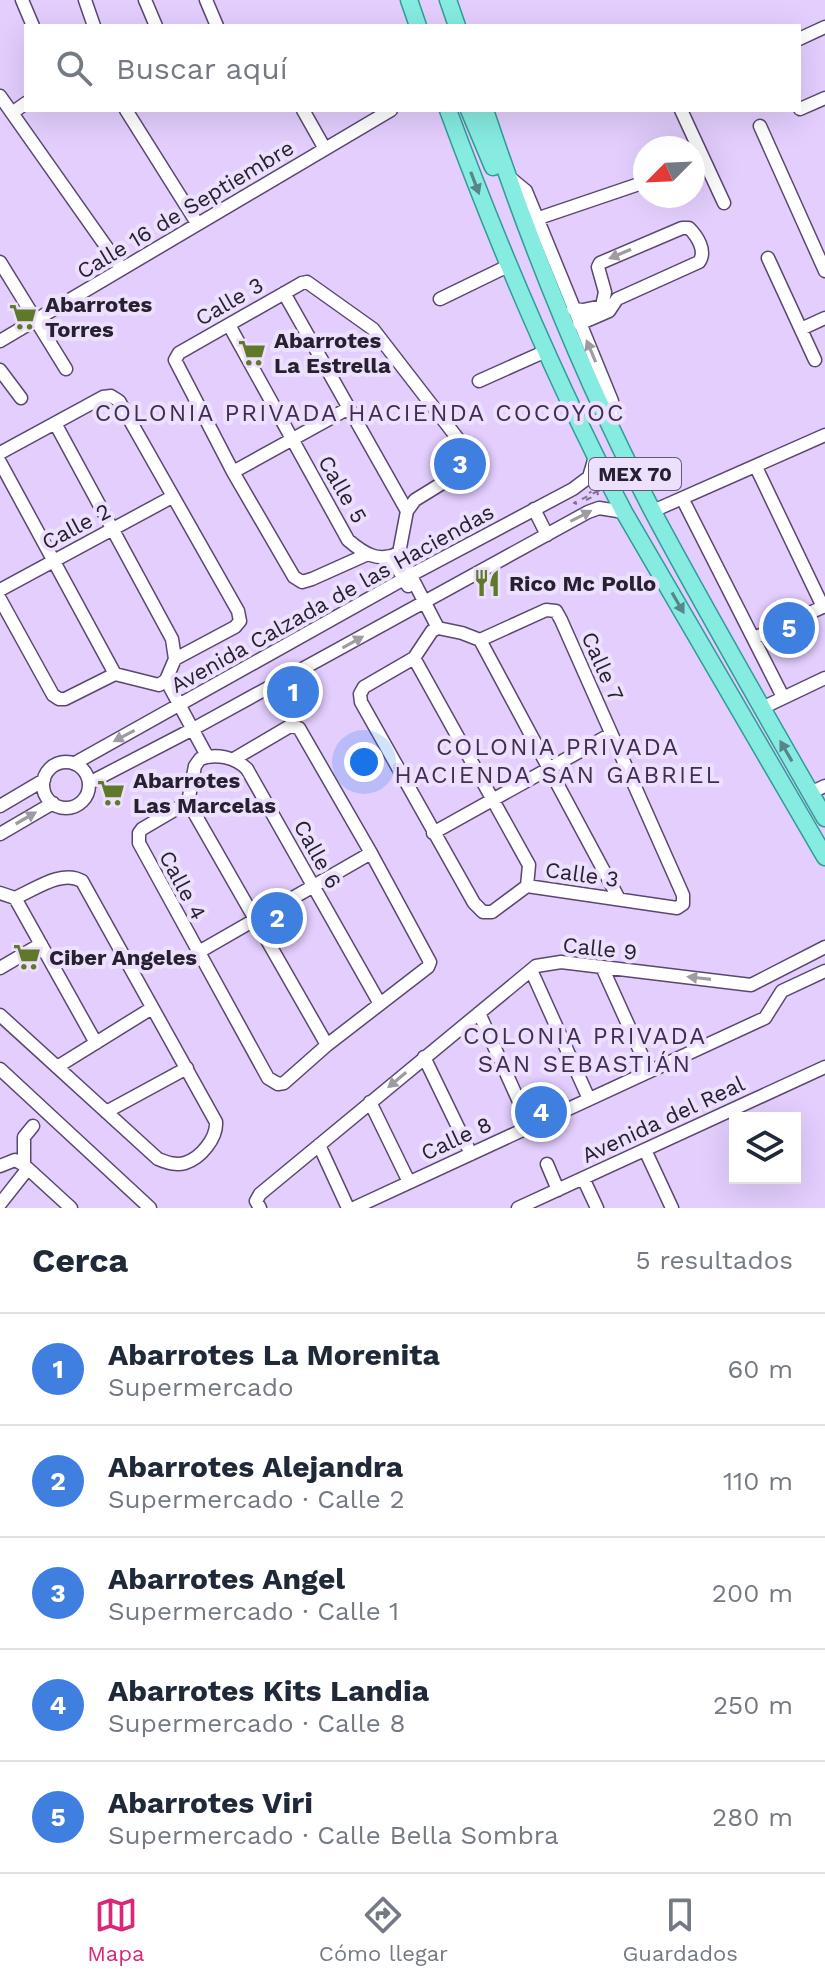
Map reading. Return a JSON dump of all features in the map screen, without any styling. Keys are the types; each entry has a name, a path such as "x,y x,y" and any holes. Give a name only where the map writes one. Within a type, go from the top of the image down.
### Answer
{"main road":[{"path":"409,0 417,24"},
{"path":"436,0 444,24"},
{"path":"448,0 456,24"},
{"name":"MEX 70","path":"449,112 508,266 595,457 604,490 624,512 825,857"},
{"path":"470,112 516,226 529,239"},
{"name":"MEX 70","path":"486,112 529,239 611,425 653,511 762,708 818,789 825,818"}],"street":[{"path":"22,0 32,24"},
{"path":"85,0 93,24"},
{"path":"145,0 155,24"},
{"path":"206,0 216,24"},
{"path":"801,38 825,27"},
{"path":"0,96 122,269"},
{"path":"801,109 825,98"},
{"path":"12,113 24,104"},
{"path":"127,112 197,223"},
{"path":"304,112 325,149"},
{"path":"682,112 724,203"},
{"name":"Calle 16 de Septiembre","path":"0,341 325,149 376,114"},
{"path":"760,126 820,245 825,271"},
{"path":"507,175 526,191 612,401 611,425"},
{"path":"536,219 633,186"},
{"path":"573,309 602,306 605,292 598,267 600,263 682,228 689,228 696,235 702,249 703,258 699,262 617,299 609,311 579,324"},
{"path":"768,258 815,360"},
{"path":"0,262 66,369"},
{"path":"440,299 508,266"},
{"name":"Calle 3","path":"233,472 175,360 179,353 307,282 373,329 465,448 469,461 462,471 415,500 407,511"},
{"path":"284,293 407,511 395,555 435,630"},
{"path":"801,329 825,318"},
{"name":"Calle 5","path":"229,325 348,540 368,554 395,555"},
{"path":"479,381 546,351"},
{"path":"0,370 21,398"},
{"path":"0,453 103,397 111,396 119,401 238,611 240,621 235,627 175,659 162,682"},
{"path":"349,408 233,472 294,577 302,582 368,554"},
{"path":"55,423 172,639 175,659"},
{"path":"653,511 824,440"},
{"name":"Avenida Calzada de las Haciendas","path":"75,763 586,480 595,457"},
{"path":"0,462 115,674"},
{"path":"754,638 824,607 756,467"},
{"name":"Calle 2","path":"0,590 172,497"},
{"path":"683,500 783,697"},
{"path":"89,783 599,508 624,512"},
{"path":"534,509 547,535"},
{"path":"0,599 53,695 59,699 65,699 115,674 162,682"},
{"name":"Calle 7","path":"480,640 546,610 556,611 683,895 683,904"},
{"path":"435,630 480,640 619,899"},
{"path":"435,630 414,658 364,687 360,694 361,702 433,833 611,734"},
{"path":"414,658 529,865 527,886"},
{"path":"762,708 825,678"},
{"path":"162,682 203,758"},
{"path":"290,726 299,728 430,962 428,967 327,1045 188,802 195,766 203,758 234,759 290,726"},
{"name":"Calle 6","path":"234,759 247,769 380,1004"},
{"path":"58,763 75,763 85,771 89,783 84,799 75,806 64,808 53,803 45,793 44,780 48,770 58,763"},
{"path":"0,806 44,780"},
{"name":"Calle 4","path":"188,802 142,829 138,838 197,953 268,1078 278,1084 289,1080 327,1045"},
{"path":"0,834 53,803"},
{"name":"Calle 3","path":"433,833 474,903 483,912 492,912 527,886 677,908 683,904"},
{"path":"197,953 371,853"},
{"path":"0,893 15,898 63,877 74,876 82,881 216,1122 217,1133 186,1163 172,1164 158,1159 0,1015"},
{"path":"15,898 96,1043"},
{"path":"0,968 41,944"},
{"name":"Calle 9","path":"258,1204 260,1194 531,970 561,962 751,985 825,947"},
{"path":"602,967 649,1071"},
{"path":"531,970 589,1099"},
{"name":"Calle 8","path":"354,1208 765,1018 782,991 825,971"},
{"path":"774,973 782,991"},
{"path":"57,1067 152,1008"},
{"path":"479,1013 530,1126"},
{"path":"424,1057 471,1154"},
{"name":"Avenida del Real","path":"522,1207 825,1067"},
{"path":"106,1112 187,1068"},
{"path":"0,1069 150,1208"},
{"path":"370,1102 409,1182"},
{"path":"0,1204 26,1171 24,1137 33,1126"},
{"path":"319,1145 348,1208"},
{"path":"645,1150 672,1208"},
{"path":"0,1166 11,1160 24,1165 66,1206"},
{"path":"547,1164 558,1190"},
{"path":"583,1178 597,1208"}],"path":[{"path":"604,490 574,503 575,505 598,494 596,489 571,502 574,508 604,490 649,465 660,487 663,486 651,463 646,465 659,490 666,486 653,460 643,465 648,474 637,479"}],"place":[{"name":"Abarrotes Torres","path":"23,317"},
{"name":"Abarrotes La Estrella","path":"252,353"},
{"name":"Abarrotes Angel","path":"460,464"},
{"name":"Rico Mc Pollo","path":"487,583"},
{"name":"Abarrotes Viri","path":"789,628"},
{"name":"Abarrotes La Morenita","path":"293,692"},
{"name":"Abarrotes Las Marcelas","path":"111,793"},
{"name":"Abarrotes Alejandra","path":"277,918"},
{"name":"Ciber Angeles","path":"27,957"},
{"name":"Abarrotes Kits Landia","path":"541,1112"}],"district":[{"name":"COLONIA PRIVADA HACIENDA COCOYOC","path":"360,413"},
{"name":"COLONIA PRIVADA HACIENDA SAN GABRIEL","path":"558,761"},
{"name":"COLONIA PRIVADA SAN SEBASTIÁN","path":"585,1050"}]}
